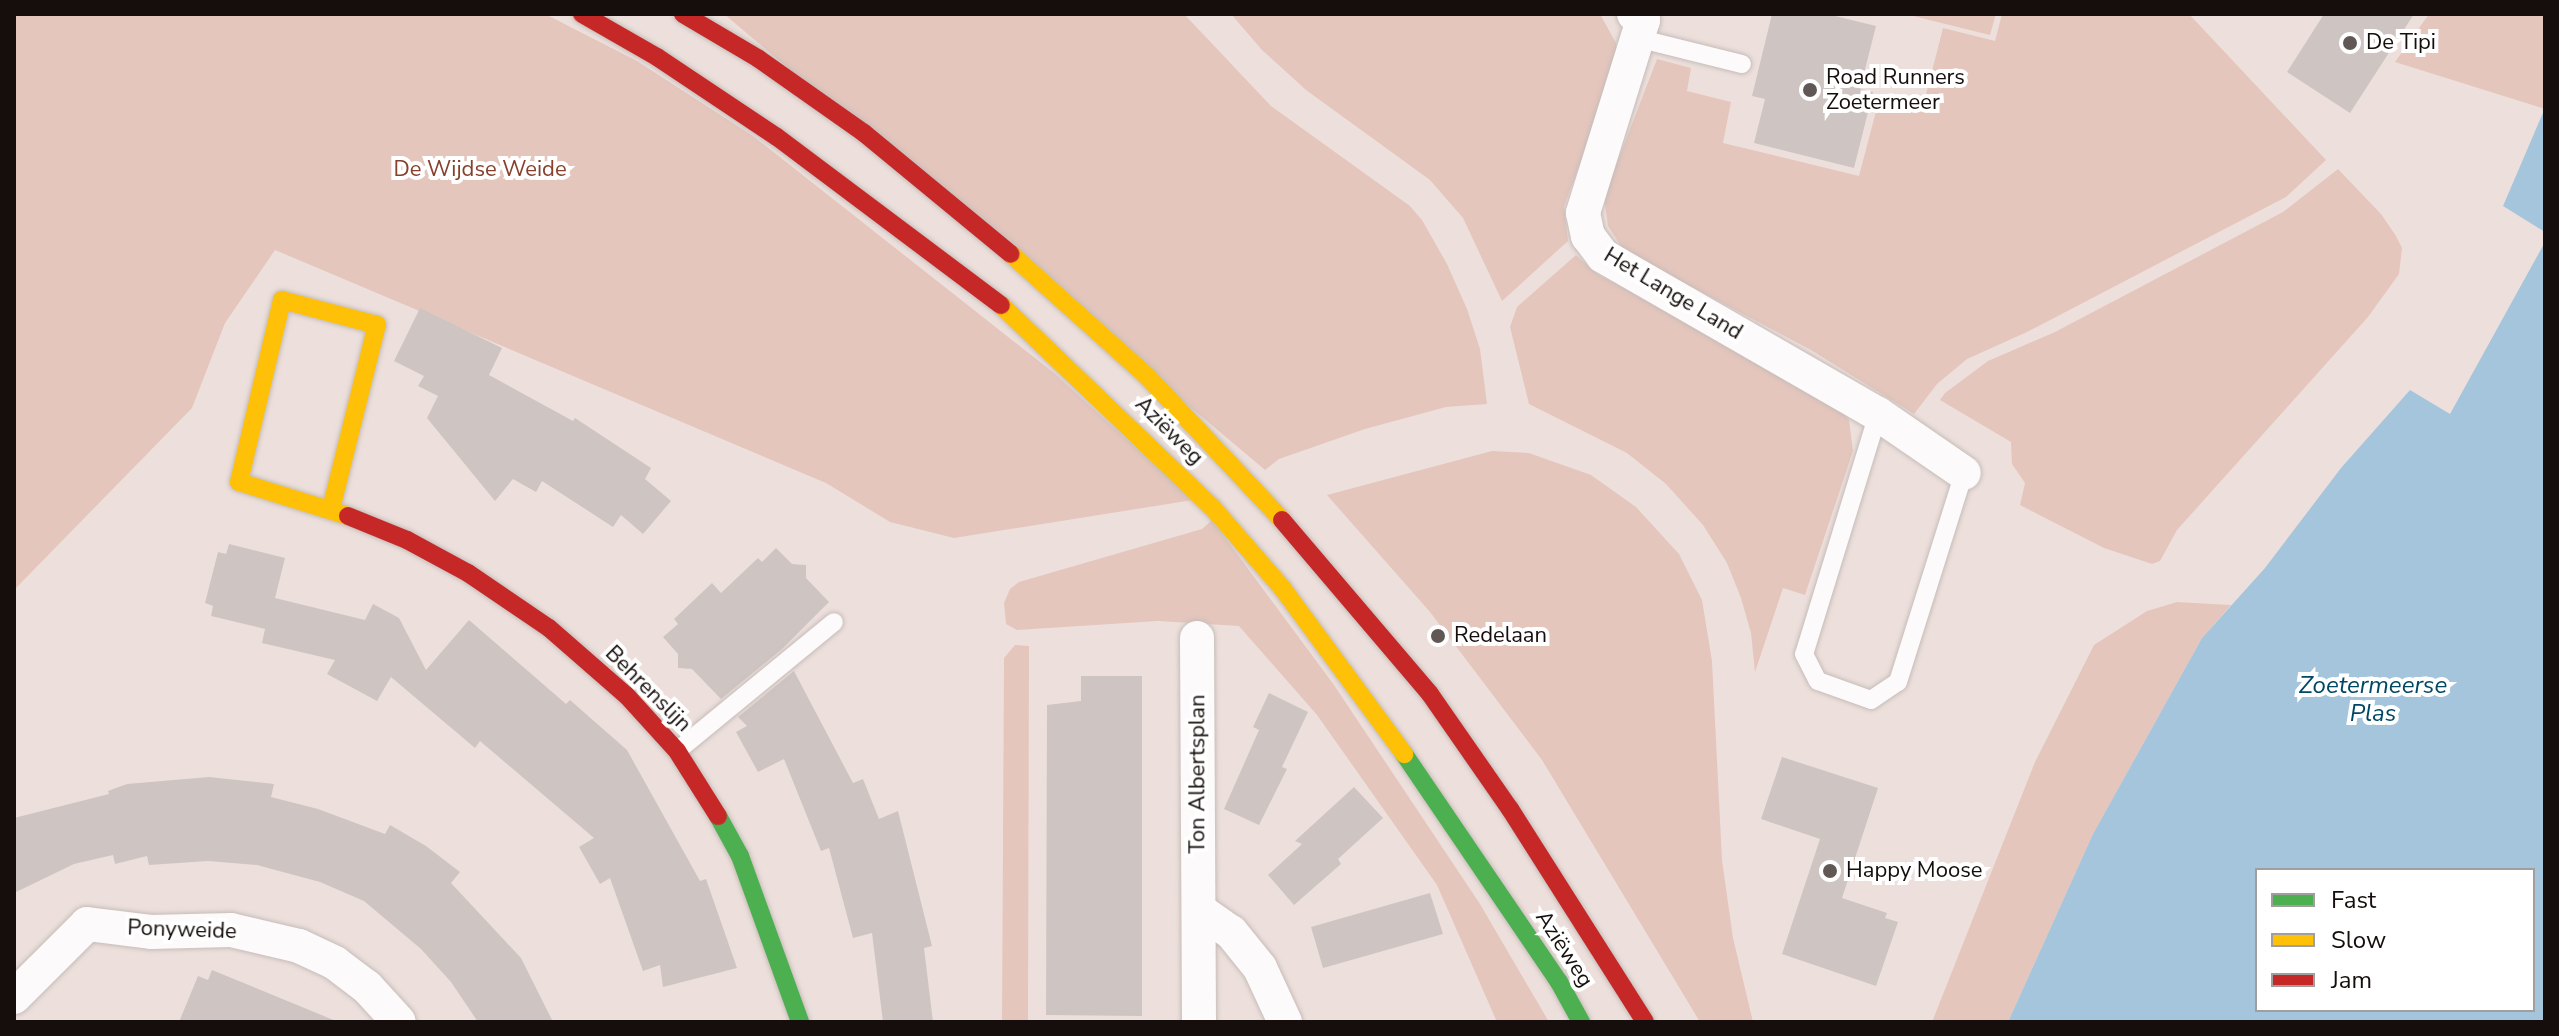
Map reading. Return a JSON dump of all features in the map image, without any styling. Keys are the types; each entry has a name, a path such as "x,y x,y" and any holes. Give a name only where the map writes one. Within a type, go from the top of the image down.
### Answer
{"street":[{"name":"Aziëweg","path":"586,14 657,57 789,146 1014,315 1212,507 1283,589 1383,722 1559,982 1581,1022"},
{"name":"Aziëweg","path":"683,14 759,59 889,152 1054,289 1147,376 1318,559 1430,694 1527,836 1645,1022"},
{"name":"Het Lange Land","path":"1636,26 1583,213 1588,236 1603,256 1878,414 1964,473"},
{"name":"Behrenslijn","path":"331,509 377,325 282,300 239,482 331,509 407,540 468,573 549,628 627,696 677,751 706,793 740,856 800,1022"},
{"name":"Ton Albertsplan","path":"1197,638 1199,1022"},
{"path":"1199,910 1231,932 1260,968 1285,1022"},
{"name":"Ponyweide","path":"14,997 87,924 151,932 231,930 299,946 335,963 367,987 399,1022"}],"lane":[{"path":"1636,26 1742,64"},
{"path":"1878,414 1804,654 1818,681 1871,700 1898,682 1964,473"},
{"path":"677,751 834,622"}],"green space":[{"name":"De Wijdse Weide","path":"14,14 545,14 637,61 753,136 1054,373 1193,500 954,538 890,522 826,483 275,250 225,323 192,408 14,590"},
{"path":"724,14 1184,14 1271,106 1410,206 1422,220 1447,264 1467,309 1480,349 1487,404 1446,407 1365,429 1279,459 1265,470"},
{"path":"1231,14 1600,14 1616,43 1616,68 1564,206 1568,241 1502,301 1463,218 1430,180 1306,90 1262,50"},
{"path":"1905,14 1996,14 1990,35"},
{"path":"2002,14 2189,14 2326,160 2286,197 2027,332 1967,359 1937,384 1914,414 1811,350 1635,257 1623,249 1608,226 1604,197 1657,59 1691,68 1687,91 1731,102 1723,143 1859,176 1880,96 1923,106 1943,28 1995,41"},
{"path":"2429,14 2545,14 2545,109 2395,62"},
{"path":"2338,169 2381,214 2396,236 2402,248 2399,274 2368,317 2177,530 2160,561 2152,564 2104,548 2020,505 2025,483 2012,464 2011,442 1940,400 1945,393 1988,361 2055,332 2283,212"},
{"path":"1576,255 1597,274 1734,346 1839,407 1849,420 1853,451 1805,595 1783,588 1755,672 1751,633 1741,598 1727,563 1703,525 1666,484 1627,453 1529,404 1510,327 1517,307"},
{"path":"1492,451 1529,453 1591,475 1636,507 1679,554 1702,600 1712,661 1722,860 1733,938 1753,1022 1700,1022 1542,760 1430,612 1327,495"},
{"path":"1212,520 1334,685 1480,904 1549,1022 1497,1022 1437,885 1317,715 1239,626 1158,621 1017,630 1006,624 1004,603 1010,589 1019,582 1202,529"},
{"path":"2177,602 2231,605 2202,638 2093,834 2008,1022 1932,1022 2035,762 2094,645 2147,611"},
{"path":"1015,645 1029,646 1028,1022 1002,1022 1004,658"}],"water":[{"path":"2545,108 2545,232 2503,206"},
{"name":"Zoetermeerse Plas","path":"2545,242 2545,1022 2008,1022 2093,834 2202,638 2265,568 2341,468 2410,390 2450,414"}],"building":[{"name":"Road Runners Zoetermeer","path":"1772,14 1827,14 1876,26 1860,89 1873,92 1854,168 1754,143 1765,99 1752,96"},
{"name":"De Tipi","path":"2324,14 2414,14 2350,113 2287,72"},
{"path":"420,308 502,348 489,375 573,421 575,418 651,468 645,479 671,501 643,534 621,515 613,527 542,481 536,492 513,479 495,501 427,418 438,396 418,386 424,376 394,361"},
{"path":"229,544 285,558 275,598 365,620 373,604 399,618 426,670 469,620 566,704 570,700 627,750 700,881 706,879 737,968 663,987 660,965 643,971 610,878 600,884 579,847 594,838 480,741 475,748 391,677 377,701 327,674 335,660 262,643 265,629 211,616 213,606 205,603 218,552 226,554"},
{"path":"776,548 792,564 806,565 806,578 829,602 782,649 721,699 692,669 678,668 678,654 663,637 678,624 674,619 712,583 721,593 758,558 762,562"},
{"path":"794,671 853,783 863,779 879,819 898,811 932,946 924,948 933,1022 883,1022 872,933 853,938 829,848 821,851 784,759 758,772 736,732 747,726 738,717"},
{"path":"1081,676 1142,676 1142,1016 1046,1015 1047,705 1081,701"},
{"path":"1269,693 1308,712 1282,767 1287,769 1259,825 1224,809 1259,730 1253,727"},
{"name":"Happy Moose","path":"1782,757 1878,788 1842,898 1887,913 1885,918 1898,922 1876,986 1782,954 1820,839 1761,819"},
{"path":"209,777 274,784 271,797 318,809 385,834 390,825 426,846 460,872 451,883 521,958 553,1022 478,1022 451,982 421,949 364,901 320,882 257,865 208,861 149,865 147,856 115,864 113,855 74,864 14,893 14,818 109,794 108,791 127,784"},
{"path":"1354,787 1383,818 1338,859 1341,864 1294,905 1268,875 1302,844 1295,841"},
{"path":"1430,893 1443,934 1323,968 1311,927"},
{"path":"212,970 336,1021 179,1022 198,976 208,980"}],"traffic: fast":[{"path":"1404,754 1559,982 1581,1022"},
{"path":"718,816 740,856 800,1022"}],"traffic: slow":[{"path":"1011,254 1147,376 1282,520"},
{"path":"331,509 377,325 282,300 239,482 348,516"},
{"path":"1001,305 1212,507 1283,589 1404,754"}],"traffic: jam":[{"path":"582,14 657,57 777,137 1001,305"},
{"path":"683,14 759,59 864,133 1011,254"},
{"path":"348,516 407,540 468,573 549,628 627,696 677,751 718,816"},
{"path":"1282,520 1430,694 1510,809 1645,1022"}],"place":[{"name":"De Tipi","path":"2350,43"},
{"name":"Road Runners Zoetermeer","path":"1810,90"},
{"name":"Redelaan","path":"1438,636"},
{"name":"Happy Moose","path":"1830,871"}]}
